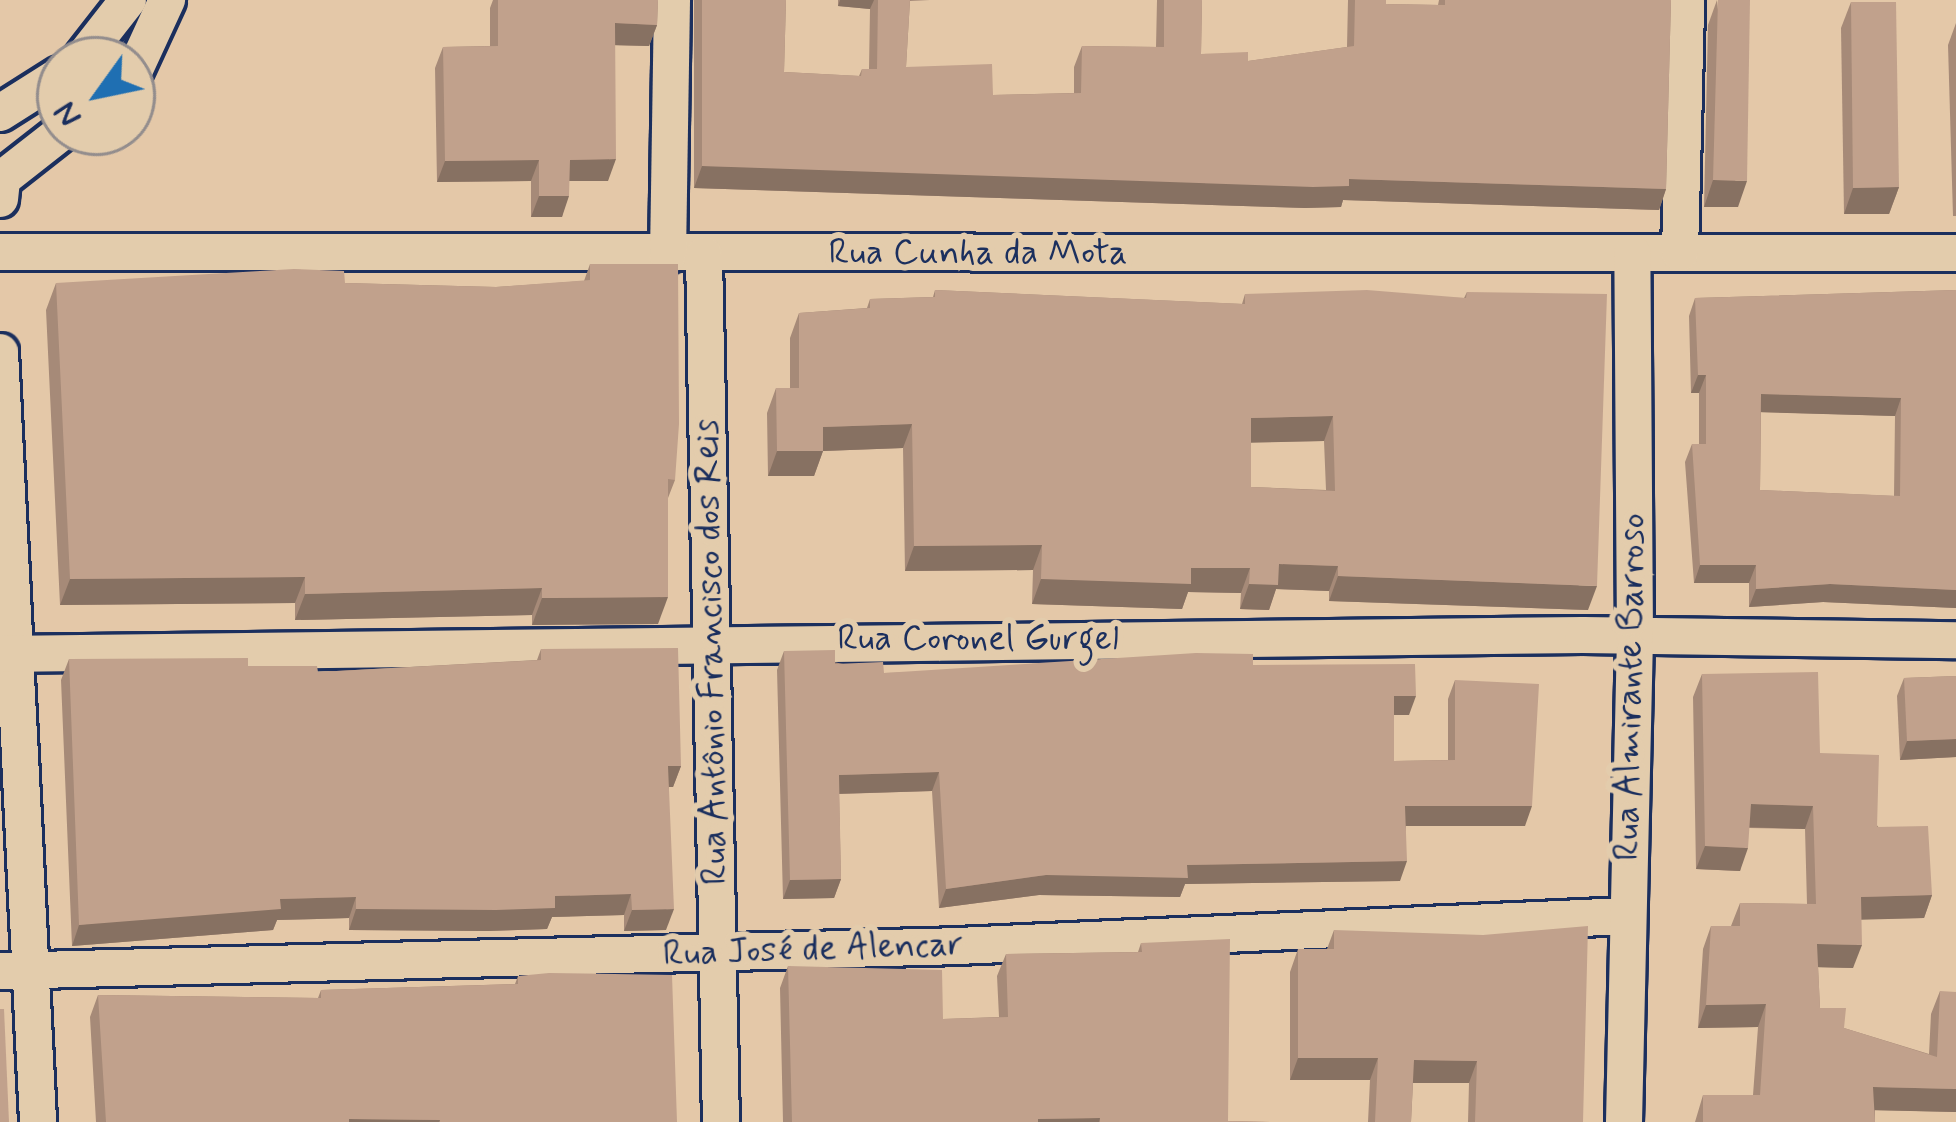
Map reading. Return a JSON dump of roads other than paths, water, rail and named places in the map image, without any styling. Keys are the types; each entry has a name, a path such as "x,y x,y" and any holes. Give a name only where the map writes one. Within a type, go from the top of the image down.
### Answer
{"street":[{"path":"100,36 128,0"},
{"path":"150,36 167,0"},
{"name":"Rua Antônio Francisco dos Reis","path":"672,0 712,642 722,1122"},
{"path":"1679,253 1687,0"},
{"path":"0,113 36,90"},
{"path":"0,199 2,179 36,152"},
{"name":"Rua Cunha da Mota","path":"0,252 1956,253"},
{"name":"Rua Almirante Barroso","path":"1624,1122 1635,636 1632,253"},
{"path":"0,352 15,970 38,1122"},
{"name":"Rua Coronel Gurgel","path":"8,654 712,642 1635,636 1956,640"},
{"name":"Rua José de Alencar","path":"15,970 718,954 1626,916"}]}
